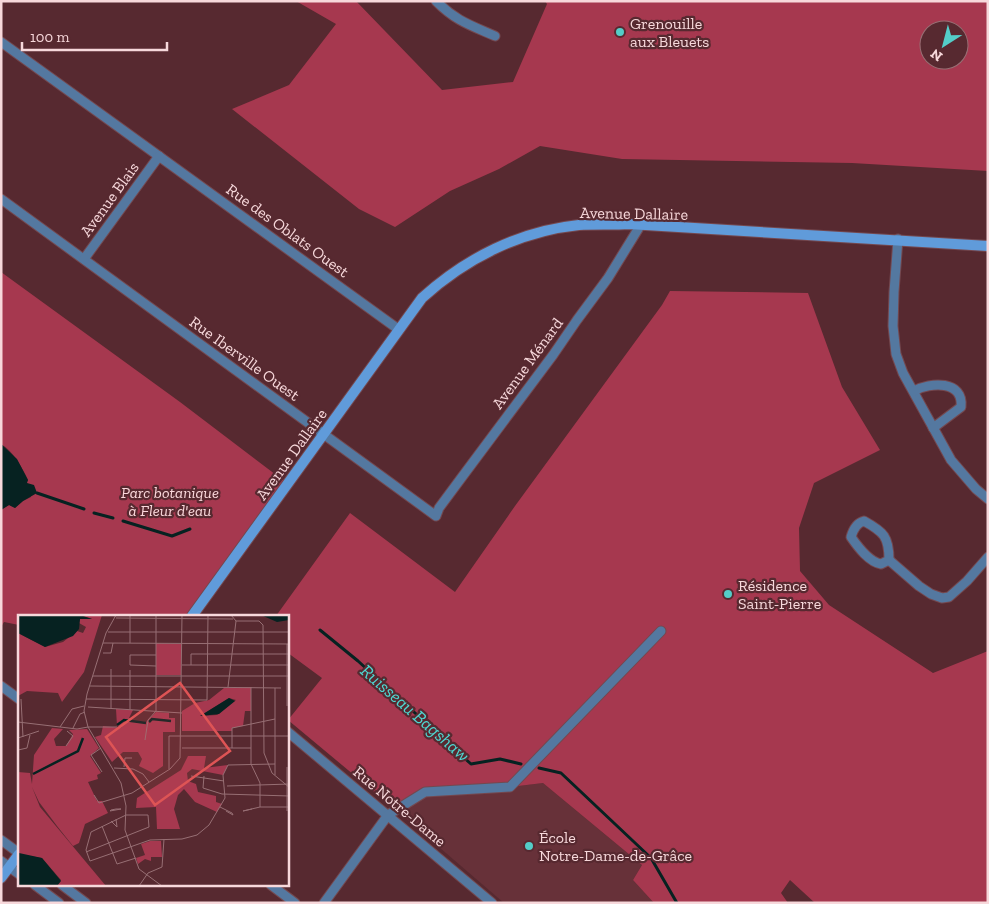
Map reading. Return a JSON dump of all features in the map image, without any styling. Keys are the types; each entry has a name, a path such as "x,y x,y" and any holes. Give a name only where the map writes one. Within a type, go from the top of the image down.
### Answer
{"street":[{"path":"436,1 462,22 495,36"},
{"name":"Rue des Oblats Ouest","path":"1,42 398,329"},
{"name":"Avenue Blais","path":"84,259 159,156"},
{"name":"Rue Iberville Ouest","path":"1,198 436,516"},
{"name":"Avenue Dallaire","path":"193,615 323,434 362,384 398,329 422,298 439,283 474,260 502,245 534,233 580,225 666,226 783,235 898,239 988,246"},
{"name":"Avenue Ménard","path":"436,516 439,508 608,278 640,226"},
{"path":"898,239 894,292 896,354 903,373 951,460 988,499"},
{"path":"914,391 922,386 948,386 954,389 962,400 961,407 933,428"},
{"path":"889,560 877,564 855,543 851,537 860,522 864,521 872,525 885,536 889,545 889,560 919,586 931,594 942,598 950,597 988,557"},
{"path":"324,903 388,815 425,792 510,787 661,631"},
{"path":"1,686 18,698"},
{"name":"Rue Notre-Dame","path":"289,733 492,903"},
{"path":"1,840 18,853"},
{"path":"1,878 5,864 18,855"},
{"path":"5,864 18,873"},
{"path":"36,886 59,903"},
{"path":"63,886 86,903"},
{"path":"272,886 295,903"}],"shaded area":[{"name":"École Notre-Dame-de-Grâce","path":"543,783 642,865 633,880 654,903 504,903 396,810 425,792"}],"green space":[{"path":"296,1 356,1 442,90 513,82 547,4 545,1 988,1 988,171 852,163 622,159 540,146 499,169 450,191 395,227 359,209 232,109 289,85 336,24"},
{"name":"Parc botanique à Fleur d'eau","path":"1,272 180,402 288,484 193,615 18,615 18,625 4,622 1,627 1,510 9,505 15,508 31,497 30,485 26,483 28,480 23,470 13,455 1,444"},
{"path":"670,291 808,293 842,387 880,450 814,483 799,528 800,571 829,605 933,673 988,651 988,903 815,903 790,880 781,893 788,903 654,903 633,880 642,865 543,783 425,792 396,810 289,721 322,678 289,654 289,615 277,615 350,513 455,592 515,506 662,305"}],"water":[{"path":"1,444 17,459 28,480 27,483 34,485 37,493 15,508 9,505 1,510"}],"waterway":[{"name":"Ruisseau Bagshaw","path":"37,493 84,509"},
{"name":"Ruisseau Bagshaw","path":"94,513 113,518"},
{"name":"Ruisseau Bagshaw","path":"123,521 172,536 190,529"},
{"name":"Ruisseau Bagshaw","path":"320,630 358,661 471,764 500,759 521,764"},
{"name":"Ruisseau Bagshaw","path":"539,768 561,773 651,858 677,903"}],"place":[{"name":"Grenouille aux Bleuets","path":"620,32"},
{"name":"Résidence Saint-Pierre","path":"728,594"},
{"name":"École Notre-Dame-de-Grâce","path":"529,846"}]}
